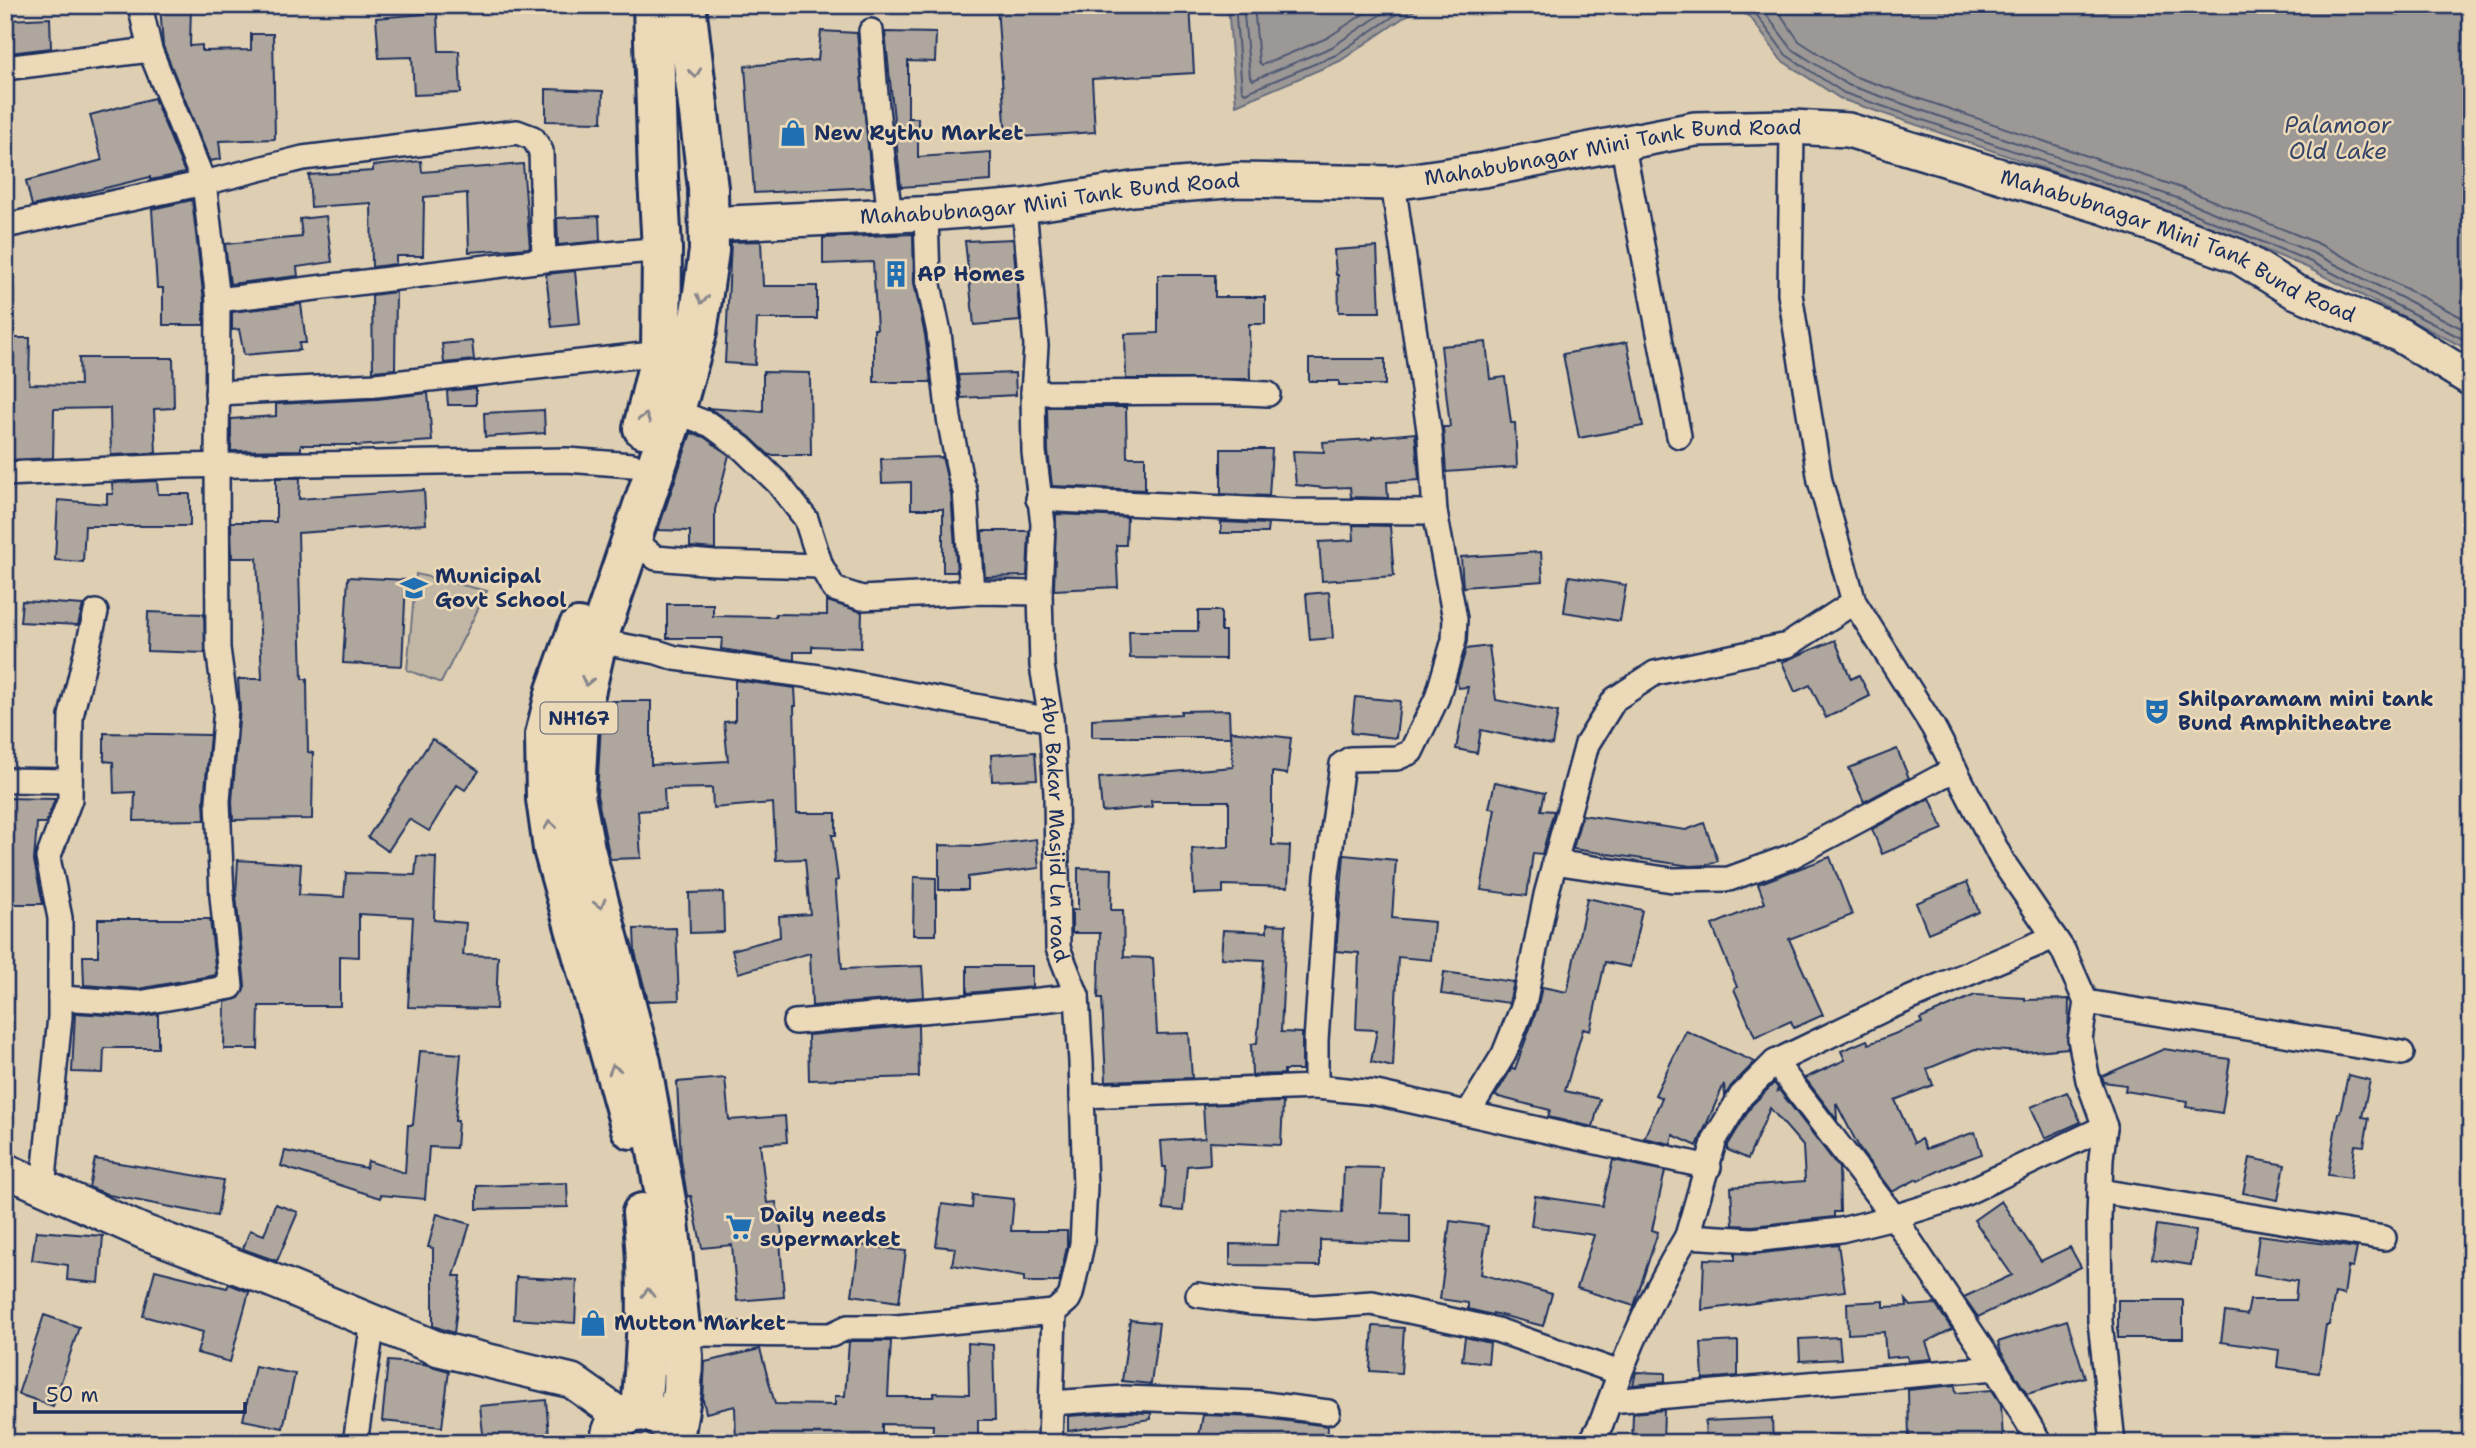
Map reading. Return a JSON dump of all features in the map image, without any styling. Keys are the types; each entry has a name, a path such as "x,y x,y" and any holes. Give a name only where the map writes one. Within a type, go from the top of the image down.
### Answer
{"highway":[{"name":"NH167","path":"653,5 662,238 661,353 632,465 556,690 545,735 545,799 553,849 634,1140 648,1285 647,1334 625,1423 657,1415 665,1420 674,1441"},
{"name":"NH167","path":"674,1441 682,1391 681,1334 668,1212 641,1062 585,849 575,796 579,720 597,641 675,411 696,332 709,251 708,188 686,5"},
{"path":"662,238 708,224"}],"street":[{"path":"60,998 139,1003 231,987 222,896 218,801 226,708 218,648 218,300 204,183 150,50 140,5"},
{"path":"871,32 880,142 890,216"},
{"path":"5,68 150,50"},
{"path":"1792,127 1790,294 1820,481 1854,602 1933,727 2003,862 2063,950 2086,1002 2080,1039 2088,1080 2105,1127 2100,1191 2100,1321 2113,1443"},
{"name":"Mahabubnagar Mini Tank Bund Road","path":"708,224 926,214 1024,206 1132,189 1238,180 1393,183 1483,170 1695,129 1792,127 1849,130 2104,207 2238,256 2294,291 2400,335 2471,379"},
{"path":"5,226 303,159 517,132 533,138 541,151 544,260"},
{"path":"1622,142 1679,436"},
{"path":"1316,1087 1316,1041 1327,875 1342,764 1350,759 1397,758 1411,752 1437,698 1454,640 1453,602 1435,512 1430,437 1393,183"},
{"name":"Abu Bakar Masjid Ln road","path":"1024,206 1036,346 1033,393 1034,452 1043,524 1040,593 1042,666 1051,720 1056,793 1058,948 1077,996 1085,1187 1082,1244 1071,1294 1054,1312"},
{"path":"926,214 928,280 939,333 953,441 965,491 972,592"},
{"path":"218,300 544,260 662,238"},
{"path":"217,393 376,385 661,353"},
{"path":"1033,393 1268,394"},
{"path":"675,411 711,425 742,448 778,483 806,519 821,566 834,589 862,598 972,592 1040,593"},
{"path":"5,474 216,466 567,460 632,465"},
{"path":"1038,499 1292,511 1435,512"},
{"path":"632,538 656,558 714,563 821,566"},
{"path":"1468,1112 1504,1054 1524,1004 1554,862 1587,744 1615,699 1655,673 1788,645 1854,602"},
{"path":"43,1186 60,998 60,918 48,858 69,800 71,716 96,612"},
{"path":"597,641 675,658 819,677 1051,720"},
{"path":"1554,862 1672,880 1729,879 1791,856 1955,769"},
{"path":"5,780 69,781"},
{"path":"1590,1443 1601,1424 1643,1315 1687,1236 1715,1139 1741,1096 1775,1062 1885,1009 2054,937"},
{"path":"795,1022 1077,996"},
{"path":"2086,1002 2402,1053"},
{"path":"1775,1062 1894,1217 1995,1368 2039,1443"},
{"path":"1082,1096 1316,1087 1376,1093 1709,1167"},
{"path":"1687,1236 1753,1240 1841,1230 1894,1217 1955,1198 2105,1127"},
{"path":"5,1170 144,1232 269,1279 439,1349 572,1381 625,1423"},
{"path":"2100,1191 2384,1238"},
{"path":"1198,1295 1252,1303 1314,1307 1372,1303 1497,1330 1620,1373"},
{"path":"681,1334 831,1335 849,1328 1054,1312 1050,1443"},
{"path":"355,1443 373,1322"},
{"path":"1610,1401 1995,1368"},
{"path":"1051,1403 1124,1398 1257,1403 1328,1412"}],"shaded area":[{"path":"416,574 487,591 441,683 407,670"}],"water":[{"path":"1228,5 1422,5 1340,61 1236,105"},
{"name":"Palamoor Old Lake","path":"1732,5 2471,5 2471,351 2306,267 2174,213 1841,99 1781,60 1751,18"}],"building":[{"path":"160,5 191,5 190,46 202,45 202,51 251,50 251,34 273,34 275,139 219,141 221,159 210,161 163,46"},
{"path":"997,5 1190,5 1194,73 1092,79 1095,132 1006,138"},
{"path":"437,13 439,51 459,51 461,93 414,95 412,57 379,58 376,18"},
{"path":"50,18 51,48 9,53 7,20"},
{"path":"821,31 857,33 872,187 754,193 745,66 818,60"},
{"path":"885,32 936,33 935,62 908,61 908,118 918,118 918,157 991,152 991,181 901,187"},
{"path":"546,89 603,91 602,122 546,121"},
{"path":"154,98 185,173 150,180 150,177 32,206 26,181 102,160 90,115"},
{"path":"421,161 422,172 523,164 530,248 469,252 467,193 424,197 423,256 396,256 396,264 372,267 371,203 311,207 309,175 373,171 373,166"},
{"path":"192,200 204,301 204,325 163,325 163,288 157,288 152,209"},
{"path":"326,216 332,262 297,267 298,276 230,284 225,244 302,237 300,219"},
{"path":"599,216 600,241 558,245 557,218"},
{"path":"913,234 914,283 931,382 874,382 874,329 877,329 873,262 823,264 823,238"},
{"path":"1013,239 1020,321 974,325 965,241"},
{"path":"761,241 763,286 817,286 817,319 757,319 755,365 725,363 731,242"},
{"path":"1377,247 1380,312 1339,312 1334,250"},
{"path":"575,271 580,324 552,327 546,274"},
{"path":"1158,275 1215,275 1215,297 1265,297 1265,324 1249,324 1250,379 1126,379 1125,334 1158,333"},
{"path":"396,292 395,369 373,371 372,295"},
{"path":"301,304 306,343 299,343 300,350 244,355 239,329 232,330 232,312"},
{"path":"5,338 30,338 29,384 80,385 79,358 173,358 174,408 154,409 156,453 111,455 110,408 54,409 53,458 5,460"},
{"path":"472,341 474,360 444,363 442,344"},
{"path":"1486,342 1490,379 1505,377 1511,423 1515,423 1517,467 1446,472 1443,427 1450,427 1441,346"},
{"path":"1627,342 1643,426 1579,438 1563,354"},
{"path":"1309,359 1385,359 1385,385 1339,385 1339,381 1309,381"},
{"path":"763,372 810,373 811,455 769,455 750,437 707,408 763,412"},
{"path":"1015,373 1016,395 961,398 958,375"},
{"path":"476,388 476,405 448,405 447,391"},
{"path":"428,393 432,441 356,446 301,445 301,450 231,451 231,419 276,416 276,404 377,399"},
{"path":"1047,407 1126,407 1127,457 1145,457 1145,490 1052,486"},
{"path":"544,410 545,433 485,437 484,413"},
{"path":"691,433 704,437 729,455 715,510 715,549 690,547 690,531 658,530"},
{"path":"1415,433 1419,480 1387,482 1388,498 1351,497 1350,487 1296,485 1293,451 1324,452 1323,442"},
{"path":"1221,449 1272,449 1269,496 1221,494"},
{"path":"942,457 951,494 957,572 943,572 943,509 911,509 911,482 882,483 881,459"},
{"path":"276,478 300,478 299,499 424,490 426,524 298,533 302,679 307,679 308,752 313,753 312,819 233,820 232,801 240,709 238,679 262,679 257,558 232,558 231,522 276,522"},
{"path":"157,481 158,494 190,494 190,526 85,526 83,562 55,560 58,500 107,504 107,494 113,494 112,483"},
{"path":"1056,514 1127,517 1126,545 1116,545 1118,587 1054,590"},
{"path":"1221,522 1268,524 1267,533 1221,533"},
{"path":"1353,525 1390,526 1394,576 1322,581 1319,542 1354,540"},
{"path":"982,531 1029,531 1027,576 985,577"},
{"path":"1541,552 1543,581 1463,587 1461,557"},
{"path":"1569,576 1626,585 1620,621 1564,612"},
{"path":"348,577 406,580 402,666 343,663"},
{"path":"1329,592 1333,638 1310,640 1306,594"},
{"path":"22,601 83,605 78,625 20,622"},
{"path":"827,601 862,612 861,648 812,646 812,652 794,652 794,660 721,649 722,638 667,638 667,604 713,604 713,616 776,617 776,614 827,615"},
{"path":"1198,611 1221,611 1221,631 1225,631 1225,659 1130,658 1129,631 1198,631"},
{"path":"148,612 204,614 205,653 147,651"},
{"path":"1835,640 1851,679 1859,675 1870,696 1826,718 1810,685 1795,692 1782,662"},
{"path":"1489,646 1496,700 1558,712 1552,745 1481,730 1477,753 1456,749 1468,687 1458,688 1457,680 1466,649"},
{"path":"735,680 795,688 797,813 836,813 836,835 832,835 838,880 835,881 842,969 922,966 924,997 812,1006 810,953 738,973 732,950 780,937 779,916 810,914 805,859 776,860 773,803 713,808 712,788 664,789 665,809 638,811 641,858 610,859 597,795 601,723 606,701 651,701 651,765 728,761 724,722 735,721"},
{"path":"1355,697 1400,701 1396,738 1351,733"},
{"path":"1229,710 1230,737 1092,737 1092,719 1181,714 1181,711"},
{"path":"1231,731 1291,738 1287,774 1272,772 1272,845 1290,846 1288,887 1223,885 1223,893 1194,894 1192,849 1229,847 1229,801 1151,801 1152,807 1102,812 1099,778 1233,767"},
{"path":"104,733 210,735 204,800 205,820 134,821 135,792 114,793 113,762 104,761"},
{"path":"432,739 479,771 465,790 457,785 429,831 409,819 388,851 368,837"},
{"path":"1897,749 1909,778 1864,802 1849,768"},
{"path":"1035,752 1037,779 992,781 991,755"},
{"path":"1495,782 1545,793 1541,810 1554,811 1542,854 1533,853 1527,896 1481,890 1495,809 1489,808"},
{"path":"5,798 55,799 46,823 37,823 34,861 43,904 5,904"},
{"path":"1930,798 1943,829 1882,854 1872,829"},
{"path":"1582,815 1686,830 1704,823 1718,861 1691,866 1573,849"},
{"path":"1036,839 1039,868 968,877 968,890 939,890 939,845 979,846"},
{"path":"1344,855 1396,860 1392,918 1434,922 1431,960 1398,957 1393,1067 1371,1062 1377,1030 1356,1029 1359,953 1336,951"},
{"path":"417,856 436,857 434,920 466,923 463,955 498,956 496,1009 408,1007 413,917 359,914 359,957 340,956 340,1006 259,1006 258,1049 224,1049 225,1002 239,998 245,986 236,895 238,860 301,864 299,895 344,897 346,873 415,875"},
{"path":"1830,857 1852,915 1789,939 1823,1015 1794,1028 1791,1021 1755,1037 1734,989 1737,987 1712,925 1765,903 1758,884"},
{"path":"1078,868 1112,869 1111,910 1123,910 1124,957 1153,958 1157,1034 1189,1033 1192,1078 1106,1081 1102,998 1098,998 1100,933 1072,933 1072,910 1078,910"},
{"path":"914,877 936,878 936,935 913,935"},
{"path":"1967,882 1979,912 1928,933 1916,903"},
{"path":"723,892 724,932 690,933 689,893"},
{"path":"1587,898 1642,910 1630,967 1605,962 1590,1031 1583,1029 1565,1091 1600,1099 1593,1127 1548,1117 1550,1110 1495,1096 1512,1068 1515,1069 1537,1009 1542,987 1567,992"},
{"path":"98,919 210,919 216,975 138,989 84,985 83,956 98,956"},
{"path":"1267,924 1286,925 1281,1032 1302,1033 1302,1070 1284,1070 1284,1074 1252,1075 1251,1044 1257,1043 1264,960 1221,958 1223,930 1267,932"},
{"path":"676,928 679,1000 648,1001 635,952 634,929"},
{"path":"967,966 1032,966 1032,987 967,993"},
{"path":"1444,972 1514,982 1509,1003 1441,994"},
{"path":"1975,995 2025,1000 2069,999 2068,1048 2023,1052 1975,1049 1927,1069 1933,1085 1895,1100 1914,1143 1921,1139 1926,1149 1975,1132 1982,1154 1918,1181 1917,1179 1892,1192 1861,1151 1836,1103 1837,1120 1805,1078 1845,1060 1841,1051 1867,1040 1869,1044 1922,1023 1920,1019"},
{"path":"75,1013 138,1017 158,1014 158,1048 104,1048 103,1073 72,1072"},
{"path":"918,1025 919,1077 809,1080 808,1035"},
{"path":"1686,1031 1755,1062 1731,1086 1725,1096 1724,1084 1697,1146 1673,1135 1671,1144 1644,1138 1662,1098 1655,1095"},
{"path":"2164,1049 2230,1059 2222,1113 2186,1107 2187,1101 2125,1091 2126,1085 2104,1082 2102,1076"},
{"path":"420,1051 461,1054 455,1121 458,1121 456,1148 429,1147 425,1199 381,1195 380,1198 281,1166 285,1151 366,1168 368,1161 405,1173 408,1125 413,1125"},
{"path":"2348,1075 2370,1080 2362,1117 2369,1118 2364,1146 2355,1145 2351,1178 2328,1175 2338,1113"},
{"path":"725,1078 729,1120 785,1116 787,1142 760,1144 767,1203 776,1202 783,1239 780,1239 784,1297 737,1301 732,1245 702,1248 691,1196 687,1196 681,1160 677,1082"},
{"path":"1774,1083 1777,1091 1779,1090 1839,1168 1840,1212 1834,1212 1834,1217 1753,1226 1733,1225 1731,1187 1805,1181 1803,1146 1770,1108 1748,1159 1728,1150 1728,1145 1752,1105"},
{"path":"2067,1092 2081,1122 2045,1138 2031,1107"},
{"path":"1283,1102 1281,1145 1209,1142 1210,1164 1187,1166 1183,1211 1163,1209 1166,1167 1163,1167 1161,1141 1205,1138 1203,1105"},
{"path":"2250,1158 2285,1165 2278,1200 2243,1193"},
{"path":"95,1159 223,1180 217,1216 109,1195 89,1187"},
{"path":"1613,1160 1665,1171 1652,1230 1658,1232 1634,1306 1577,1288 1594,1235 1531,1226 1535,1196 1602,1206"},
{"path":"1344,1167 1383,1168 1381,1213 1410,1214 1410,1243 1320,1240 1320,1266 1230,1265 1230,1244 1278,1245 1281,1209 1342,1213"},
{"path":"567,1183 568,1207 477,1209 477,1186"},
{"path":"973,1195 1014,1199 1011,1231 1067,1231 1067,1247 1059,1282 1024,1282 1024,1277 952,1265 955,1248 936,1246 942,1204 972,1208"},
{"path":"2001,1201 2041,1261 2070,1247 2081,1267 1978,1317 1964,1297 2012,1275 1974,1220"},
{"path":"275,1204 298,1212 277,1261 243,1249 250,1230 264,1235"},
{"path":"437,1214 470,1224 454,1276 461,1276 454,1333 433,1326 433,1248 428,1247"},
{"path":"1450,1221 1488,1226 1481,1274 1552,1294 1543,1326 1468,1309 1468,1303 1440,1299"},
{"path":"2157,1225 2196,1231 2191,1265 2152,1259"},
{"path":"36,1231 103,1236 99,1283 67,1280 68,1265 32,1260"},
{"path":"2259,1235 2357,1248 2353,1268 2348,1267 2344,1295 2335,1293 2329,1325 2326,1325 2319,1373 2277,1367 2279,1350 2221,1342 2225,1312 2247,1315 2250,1300 2295,1300 2297,1281 2254,1274"},
{"path":"1838,1244 1845,1291 1702,1310 1704,1259 1735,1260 1735,1253 1755,1254"},
{"path":"859,1245 906,1251 899,1302 852,1295"},
{"path":"155,1270 227,1288 229,1284 249,1292 230,1362 197,1353 203,1332 143,1316"},
{"path":"516,1277 577,1280 575,1323 514,1319"},
{"path":"1906,1300 1911,1306 1935,1304 1952,1329 1926,1342 1932,1359 1908,1361 1907,1356 1886,1358 1884,1332 1848,1334 1847,1303 1884,1301 1884,1307 1907,1306"},
{"path":"2118,1300 2183,1300 2183,1338 2118,1338"},
{"path":"44,1315 79,1327 53,1406 18,1394"},
{"path":"1130,1320 1159,1323 1151,1384 1122,1381"},
{"path":"2067,1320 2085,1377 2027,1394 2001,1352 1998,1342"},
{"path":"1373,1326 1404,1328 1401,1373 1370,1371"},
{"path":"1465,1337 1490,1343 1488,1363 1462,1360"},
{"path":"1839,1337 1841,1359 1800,1361 1799,1339"},
{"path":"851,1341 891,1341 888,1397 934,1397 934,1393 969,1394 968,1343 993,1345 995,1420 978,1420 978,1443 932,1443 933,1425 882,1424 882,1443 736,1443 735,1406 706,1413 703,1400 705,1362 760,1349 775,1404 835,1405 835,1396 845,1396"},
{"path":"1738,1341 1738,1376 1703,1379 1701,1343"},
{"path":"388,1361 424,1364 449,1371 442,1427 382,1421"},
{"path":"255,1366 295,1374 283,1428 243,1420"},
{"path":"1636,1372 1665,1373 1665,1382 1633,1385"},
{"path":"1955,1385 1956,1393 1992,1390 2001,1404 2003,1440 1963,1443 1962,1440 1909,1441 1908,1390"},
{"path":"546,1400 549,1435 543,1443 484,1443 480,1406"},
{"path":"1664,1410 1663,1443 1632,1443 1633,1413"},
{"path":"1151,1413 1151,1419 1068,1431 1068,1416"},
{"path":"1203,1415 1256,1417 1328,1426 1327,1443 1293,1443 1249,1438 1248,1443 1225,1443 1226,1440 1199,1436"},
{"path":"1772,1418 1773,1443 1706,1443 1705,1421"}],"place":[{"name":"New Rythu Market","path":"793,133"},
{"name":"AP Homes","path":"896,274"},
{"name":"Municipal Govt School","path":"414,588"},
{"name":"Shilparamam mini tank Bund Amphitheatre","path":"2157,711"},
{"name":"Daily needs supermarket","path":"739,1227"},
{"name":"Mutton Market","path":"593,1323"}]}
